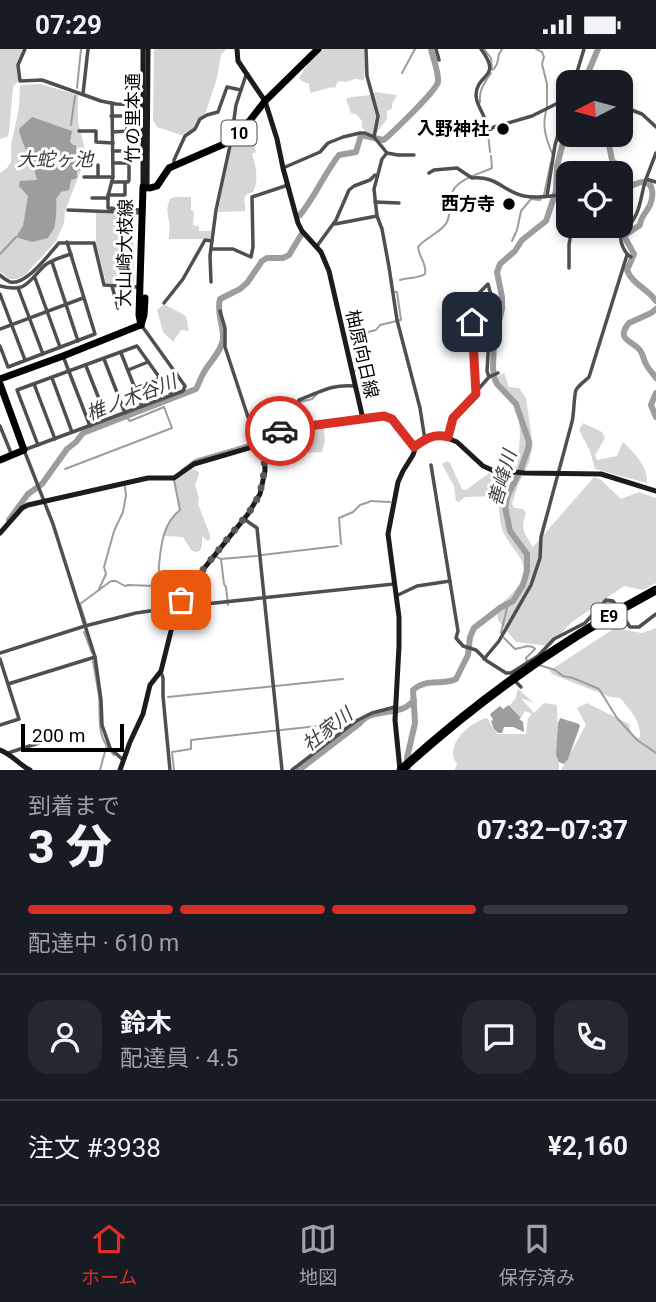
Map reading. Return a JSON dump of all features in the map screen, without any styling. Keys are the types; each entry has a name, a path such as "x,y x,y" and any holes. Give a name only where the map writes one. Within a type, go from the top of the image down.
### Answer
{"highway":[{"name":"E9","path":"401,770 503,690 613,614 656,590"},
{"name":"E9","path":"564,648 656,596"},
{"name":"E9","path":"409,770 462,721"}],"main road":[{"name":"竹の里本通","path":"145,188 146,49"},
{"name":"柚原向日線","path":"237,49 238,61 265,101 278,139 283,168 301,228 317,246 333,285 363,419 384,416 391,418 414,447"},
{"name":"大山崎大枝線","path":"145,188 157,185 166,170 174,165 231,141 265,101 318,49"},
{"name":"大山崎大枝線","path":"141,325 142,212 145,188"},
{"name":"大山崎大枝線","path":"141,325 144,315 145,188"},
{"name":"大山崎大枝線","path":"0,379 141,325"},
{"path":"0,384 24,450 0,460"},
{"path":"0,533 24,506 148,478 170,479 194,464 257,446 272,435 295,428 363,419"},
{"path":"401,770 395,720 400,632 388,527 400,478 412,458 414,447 432,436 440,435 462,445 487,468 498,472 605,474 656,491"},
{"path":"120,770 144,714 150,685 161,671 177,607 257,499 265,471 264,442"},
{"path":"0,750 30,770"}],"street":[{"path":"25,49 18,65 20,81 42,80 112,103 146,105"},
{"path":"83,94 89,49"},
{"path":"366,49 368,76 378,116 375,139"},
{"path":"436,49 439,60"},
{"path":"481,49 490,66 476,95 486,133 494,127 532,116 556,104"},
{"path":"578,70 584,49"},
{"path":"211,282 211,249 216,210 236,105 246,73"},
{"path":"174,165 185,136 195,129 200,119 218,113 227,87 241,90"},
{"path":"112,103 113,163 108,208 142,212"},
{"path":"634,111 642,114 656,127"},
{"path":"111,116 126,116 127,131 113,132"},
{"path":"79,131 96,131 96,142 113,143"},
{"path":"283,168 320,152 328,143 365,133 375,139 387,153 414,155"},
{"path":"548,196 556,142"},
{"path":"113,151 129,151"},
{"path":"387,153 382,159 373,189 397,321 420,408 425,440"},
{"path":"633,219 656,153"},
{"path":"92,198 125,195 125,183 129,180 129,163 113,163"},
{"path":"97,177 98,165"},
{"path":"429,173 457,168 470,178 495,180 524,196 556,195"},
{"path":"317,246 333,225 349,190 377,174"},
{"path":"84,177 125,183"},
{"path":"645,181 656,182"},
{"path":"211,249 233,249 251,257 252,197 288,185"},
{"path":"375,202 399,203"},
{"path":"68,210 142,212"},
{"path":"333,225 377,216"},
{"path":"569,268 570,238"},
{"path":"484,659 499,641 531,585 540,558 541,537 575,411 574,394 577,387 589,377 629,256 621,238"},
{"path":"164,303 183,279 205,240 212,241"},
{"path":"0,346 8,367 95,334 67,242"},
{"path":"0,275 9,282 18,282 27,277 59,243 94,243 104,285 140,287"},
{"path":"0,286 18,288 35,278 44,266 71,254"},
{"path":"52,262 78,341"},
{"path":"35,278 60,347"},
{"path":"476,394 472,300 488,284 495,317 489,338 487,371 490,377"},
{"path":"112,286 118,308"},
{"path":"18,288 43,354"},
{"path":"0,294 25,360"},
{"path":"0,329 84,298"},
{"path":"220,311 225,328 225,347 246,413 264,442"},
{"path":"123,760 110,748 102,725 94,657 53,524 24,450 183,391 185,386 141,325"},
{"path":"38,445 17,390 137,346 172,395"},
{"path":"121,352 142,406"},
{"path":"63,356 90,426"},
{"path":"104,358 125,413"},
{"path":"128,370 148,362"},
{"path":"86,365 107,419"},
{"path":"448,437 453,418 490,377 498,373"},
{"path":"52,378 72,432"},
{"path":"135,388 160,378"},
{"path":"34,384 55,439"},
{"path":"295,428 300,409 299,400 313,396 318,391 355,386"},
{"path":"0,426 12,455"},
{"path":"431,465 458,631 456,638 465,647 476,650 484,659 506,673 511,673 529,663 554,639 584,623 606,600 613,601 630,627 639,627 656,614"},
{"path":"244,519 257,528 282,770"},
{"path":"396,596 418,586 450,581"},
{"path":"0,653 136,613 394,584"},
{"path":"8,684 94,657"},
{"path":"0,659 19,719 0,725"},
{"path":"161,671 170,770"},
{"path":"511,673 511,677 521,687"},
{"path":"292,770 356,721 372,713 395,707"},
{"path":"8,753 51,739"}],"shaded area":[{"path":"0,49 23,49 17,63 18,81 13,87 9,133 7,137 0,139"},
{"path":"154,49 226,49 221,55 217,78 205,114 193,129 181,135 157,127 153,120"},
{"path":"320,49 364,49 364,80 338,81 335,88 310,93 309,84 299,78"},
{"path":"40,84 78,95 78,122 84,146 81,170 56,241 25,275 9,279 0,271 0,173 11,162 20,85"},
{"path":"375,92 397,95 392,109 387,111 387,119 374,136 366,132 356,114 351,113 346,99"},
{"path":"240,136 240,141 254,143 256,152 252,154 256,173 255,187 253,192 245,197 245,211 218,212 231,143"},
{"path":"191,197 193,225 199,226 199,231 211,231 210,239 169,239 167,208 170,199"},
{"path":"96,213 133,215 134,283 106,283 96,243"},
{"path":"164,304 186,316 189,331 181,330 173,342 163,332 157,310"},
{"path":"504,373 509,387 519,388 526,398 533,446 512,504 514,508 523,509 526,513 524,531 533,547 594,477 600,479 621,499 639,492 656,498 656,583 643,590 624,586 572,622 549,646 516,642 498,620 496,607 516,588 523,569 520,558 502,530 498,496 465,497 459,502 456,501 454,486 442,464 447,461 450,463 462,489 466,490 492,472 496,474 496,482 500,484 518,464 518,406 498,382 498,376"},
{"path":"583,423 602,432 605,438 595,455 597,460 617,456 623,442 643,466 647,483 595,469 590,451 579,430"},
{"path":"324,428 322,452 286,454 282,451 281,435"},
{"path":"192,469 199,472 195,485 198,504 210,535 208,541 202,536 200,551 195,552 183,537 164,536 169,521 180,510 174,481"},
{"path":"615,628 642,633 656,628 656,770 561,770 586,725 577,708 587,703 629,724 632,736 640,738 637,721 620,698 610,697 549,671"},
{"path":"518,689 534,703 521,698 534,713 544,703 557,705 559,770 454,770 457,765 453,754 456,742 464,731 476,723 487,718 497,734 526,734 528,718 532,714 525,711 521,718 510,705 516,698"}],"water":[{"name":"大蛇ヶ池","path":"32,117 72,131 70,142 76,145 81,168 77,172 77,178 71,180 69,190 61,192 56,199 54,229 48,238 32,242 16,237 23,226 28,196 19,186 20,181 37,180 19,131"},
{"path":"509,705 521,718 519,719 523,722 524,732 513,727 504,727 502,733 494,729 490,714 500,706 503,709"},
{"path":"560,718 580,726 564,764 559,762 556,755"}],"waterway":[{"path":"77,88 81,49"},
{"path":"402,73 415,49"},
{"name":"椎ノ木谷川","path":"300,215 339,155 356,152 361,135 385,139 436,87 437,70 431,49"},
{"path":"484,49 491,58 492,70"},
{"path":"494,69 502,49"},
{"path":"536,49 542,52 544,57 542,64 547,84 547,106"},
{"name":"善峰川","path":"589,70 598,49"},
{"path":"480,102 481,90 491,73"},
{"path":"71,125 75,96"},
{"path":"546,111 545,132 552,153"},
{"path":"488,133 490,152"},
{"name":"善峰川","path":"408,770 407,758 415,723 413,690 424,684 456,679 468,655 474,628 513,601 523,585 527,571 527,554 510,531 505,507 529,442 516,404 494,377 494,341 502,309 497,272 500,264 515,251 522,240 546,221 556,191 557,166 562,147"},
{"path":"609,147 614,163 623,167 622,185 627,187 643,182 651,187 651,202 640,225 624,236 634,254 627,270 629,275 656,301"},
{"path":"400,280 425,274 418,247 447,222 452,194 457,185 492,168 491,156"},
{"path":"544,195 551,162"},
{"path":"512,241 521,211 531,199 541,198"},
{"name":"椎ノ木谷川","path":"9,520 28,494 42,484 67,449 83,433 196,389 222,344 220,299 247,283 262,261 289,255 301,235"},
{"path":"0,254 16,237"},
{"path":"355,371 367,349 368,332 376,330 380,325 401,320 395,292"},
{"path":"656,309 629,323 624,333 626,339 640,351 656,378"},
{"path":"656,393 651,405 656,417"},
{"path":"298,422 302,410 300,402 312,399 317,394"},
{"path":"65,469 172,428 164,407 130,421 125,416"},
{"path":"182,470 195,460 253,443 263,433 294,423"},
{"path":"86,623 80,604 111,581 125,586 156,586 158,583 164,535 170,521 180,510 174,480"},
{"path":"99,589 106,574 104,567 114,531 123,512 125,487"},
{"path":"370,501 390,502"},
{"path":"341,544 339,518 369,502"},
{"path":"262,555 338,546"},
{"path":"217,557 257,556"},
{"path":"221,559 228,605"},
{"path":"501,633 508,604"},
{"path":"84,632 92,653"},
{"path":"504,638 515,649 528,646 535,649 526,658 527,662"},
{"path":"93,661 99,696 101,734 114,755"},
{"path":"539,665 599,689 617,718 637,740 656,753"},
{"path":"168,697 343,679"},
{"name":"社家川","path":"299,770 364,719 404,708 414,701"},
{"path":"174,770 172,752 191,749 191,740 345,723 349,731"},
{"path":"100,770 106,748"}],"way so far":[{"path":"181,600 253,507 264,480 264,442 280,431"}],"place":[{"name":"入野神社","path":"503,129"},
{"name":"西方寺","path":"509,204"}],"route":[{"path":"280,431 384,416 392,419 414,447 432,436 448,437 453,418 476,394 472,322"}]}
